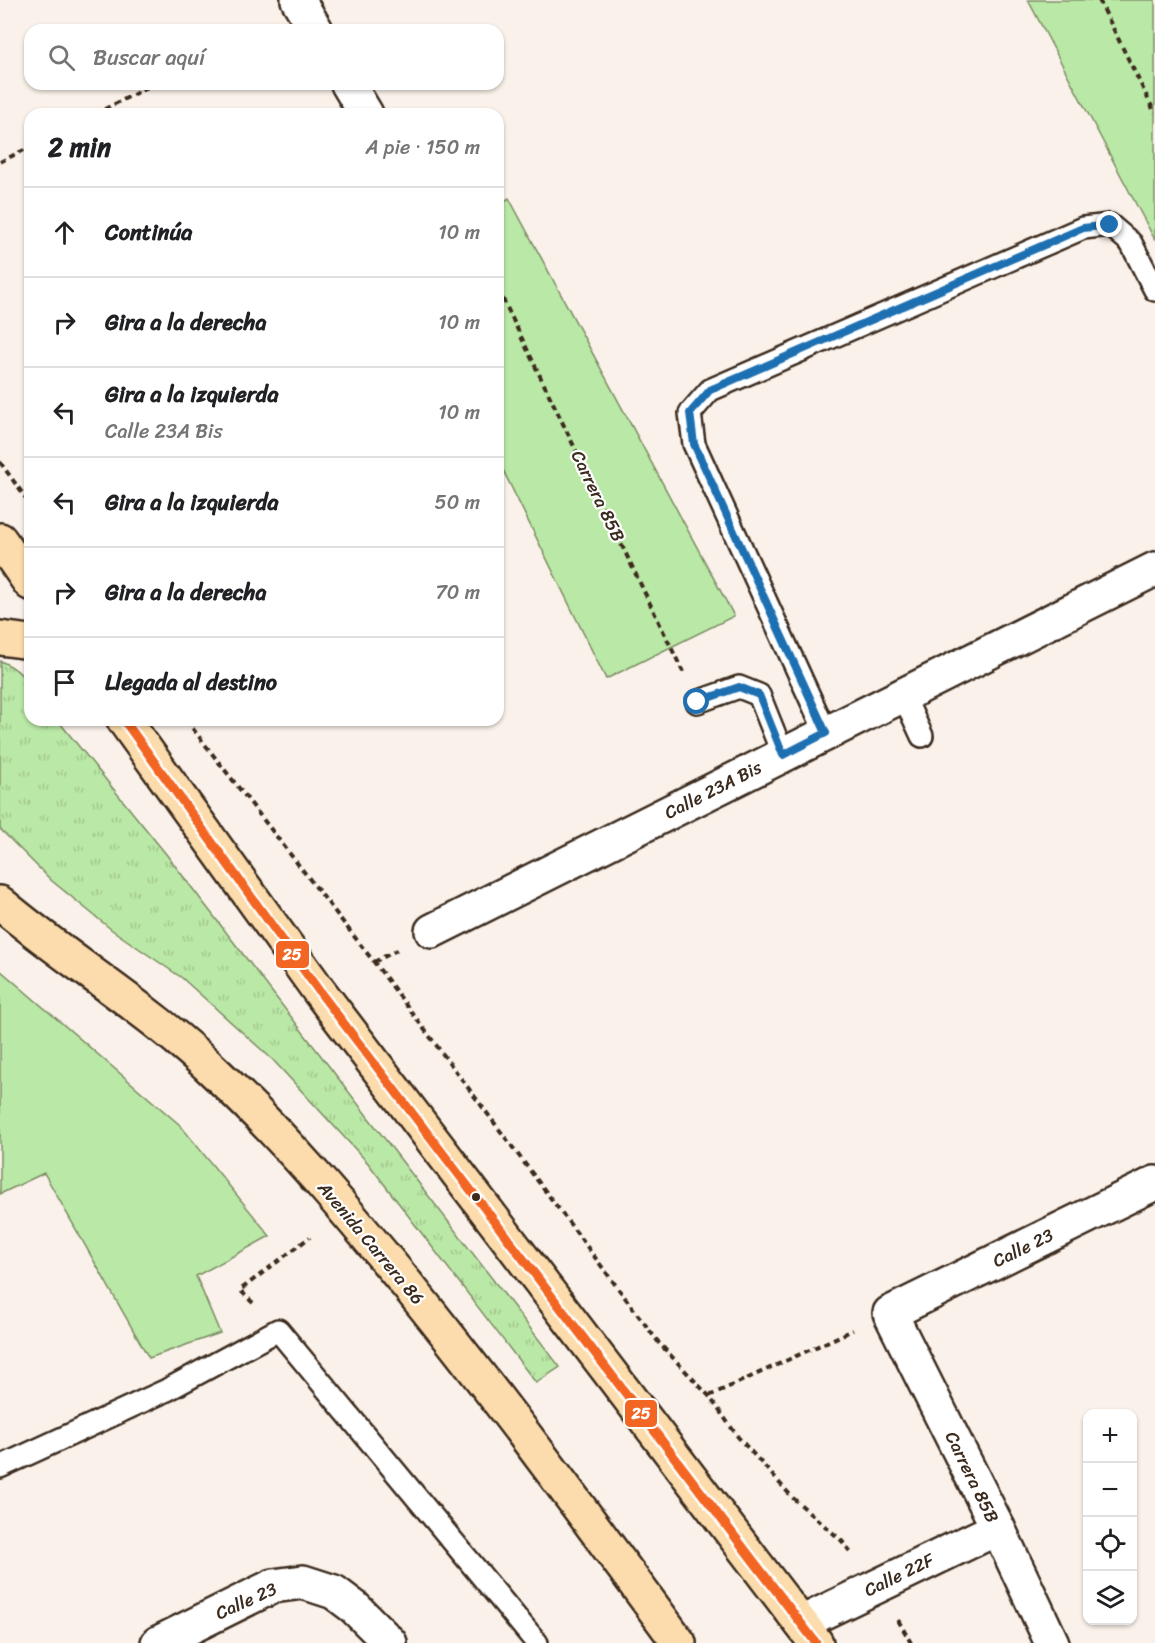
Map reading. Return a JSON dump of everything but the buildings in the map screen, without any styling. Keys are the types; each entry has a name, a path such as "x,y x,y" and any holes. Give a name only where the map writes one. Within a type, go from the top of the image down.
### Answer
{"main road":[{"path":"0,540 24,574"},
{"path":"0,638 24,641"},
{"path":"128,726 319,991 808,1633"},
{"name":"Avenida Carrera 86","path":"0,903 175,1036 260,1115 356,1223 445,1331 530,1440 679,1643"}],"street":[{"path":"298,0 312,24"},
{"path":"352,90 362,108"},
{"name":"Calle 23A Bis","path":"432,931 1155,569"},
{"name":"Calle 23","path":"890,1313 1155,1184"},
{"name":"Carrera 85B","path":"890,1313 998,1528 1052,1643"},
{"name":"Calle 22F","path":"808,1633 876,1586 998,1528"},
{"name":"Calle 23","path":"158,1643 273,1586 303,1582 334,1592 354,1607 390,1643"}],"lane":[{"path":"826,733 694,444 690,413 710,390 1083,228 1110,225 1131,243 1155,290"},
{"path":"697,702 739,687 759,695 783,755"},
{"path":"903,695 922,736"},
{"path":"0,1467 167,1390 278,1330 537,1643"}],"path":[{"path":"1099,0 1155,113"},
{"path":"107,108 142,90"},
{"path":"0,162 24,150"},
{"name":"Carrera 85B","path":"504,301 697,702"},
{"path":"0,462 24,496"},
{"path":"191,726 374,962 658,1343 709,1396 738,1437 793,1498 842,1541 876,1586 911,1643"},
{"path":"278,1330 240,1290 310,1237"},
{"path":"709,1396 890,1313"}],"green space":[{"path":"1028,0 1155,0 1155,240"},
{"path":"509,198 734,616 606,679 504,472 504,201"},
{"path":"0,661 24,677 24,726 63,726 166,854 560,1367 536,1383 368,1163 273,1060 182,978 112,930 52,881 0,829"},
{"path":"0,970 180,1125 270,1236 196,1276 220,1333 149,1358 44,1173 0,1194"}],"transit line":[{"name":"25","path":"128,726 319,991 816,1643"}],"route":[{"path":"697,702 739,687 759,695 783,755 826,733 694,444 690,413 710,390 1083,228 1110,225"}]}
